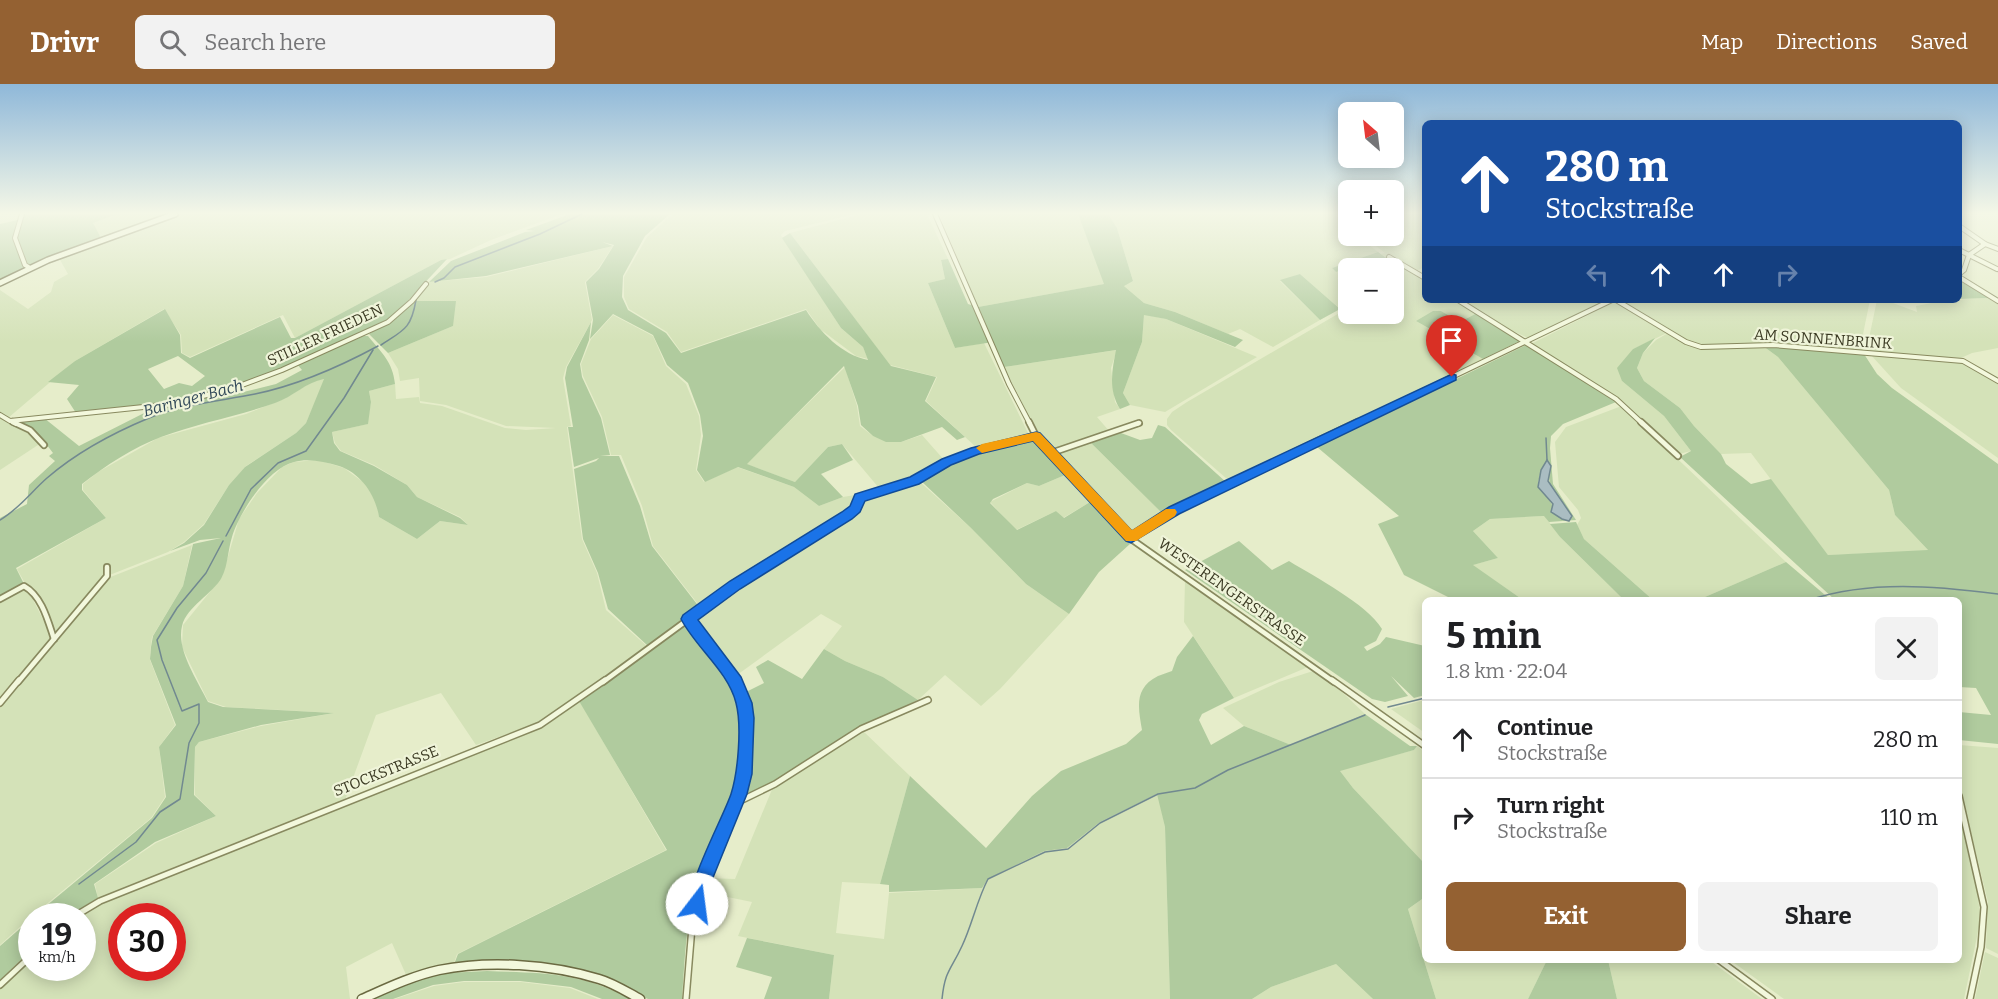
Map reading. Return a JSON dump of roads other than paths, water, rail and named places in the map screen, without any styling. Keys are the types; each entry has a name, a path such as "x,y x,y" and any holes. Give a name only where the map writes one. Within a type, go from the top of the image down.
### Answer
{"main road":[{"path":"0,283 60,257"},
{"path":"362,999 421,975 441,970 487,967 569,972 600,979 640,999"}],"street":[{"path":"23,257 30,268"},
{"name":"WESTERENGERSTRASSE","path":"953,257 990,342 1036,436 1131,538 1422,744"},
{"path":"1389,257 1422,276"},
{"path":"1962,272 1968,257"},
{"path":"1972,257 1997,269"},
{"path":"1962,278 1998,301"},
{"name":"STILLER FRIEDEN","path":"10,422 172,404 234,388 282,370 388,322 412,301 426,284"},
{"path":"1463,303 1616,399 1678,456"},
{"path":"1131,538 1174,510 1608,303"},
{"name":"AM SONNENBRINK","path":"1619,303 1686,342 1701,347 1773,345 1963,361 1998,381"},
{"path":"0,415 30,430 44,445"},
{"path":"1051,453 1139,423"},
{"name":"STOCKSTRASSE","path":"96,903 540,725 559,714 735,585 847,515 855,509 859,498 914,481 947,462 981,448 1036,436"},
{"path":"0,703 107,576 106,567"},
{"path":"0,599 24,586 29,587 41,604 54,639"},
{"path":"686,999 692,927 699,894 714,852 736,803 744,774 746,718 744,703 734,680 688,619"},
{"path":"736,803 774,784 861,729 928,700"},
{"path":"1962,809 1984,907 1982,947 1970,999"},
{"path":"1723,963 1772,999"},
{"path":"0,985 18,968"}],"waterway":[{"name":"Baringer Bach","path":"435,282 444,278 455,267 482,257"},
{"name":"Baringer Bach","path":"381,345 409,323 416,300"},
{"name":"Baringer Bach","path":"0,520 71,460 96,444 136,424 175,409 287,386 334,368 378,346"},
{"path":"226,536 251,489 278,463 306,451 344,398 373,350"},
{"path":"1546,438 1547,460"},
{"path":"79,884 136,842 160,812 180,799 189,743 199,723 199,704 182,711 162,660 157,640 177,608 206,573 223,541"},
{"path":"1820,597 1855,590 1903,586 1998,594"},
{"path":"1388,707 1422,699"},
{"path":"942,999 947,976 966,938 988,879 1045,852 1068,849 1100,823 1158,794 1195,788 1228,770 1365,715"}]}
